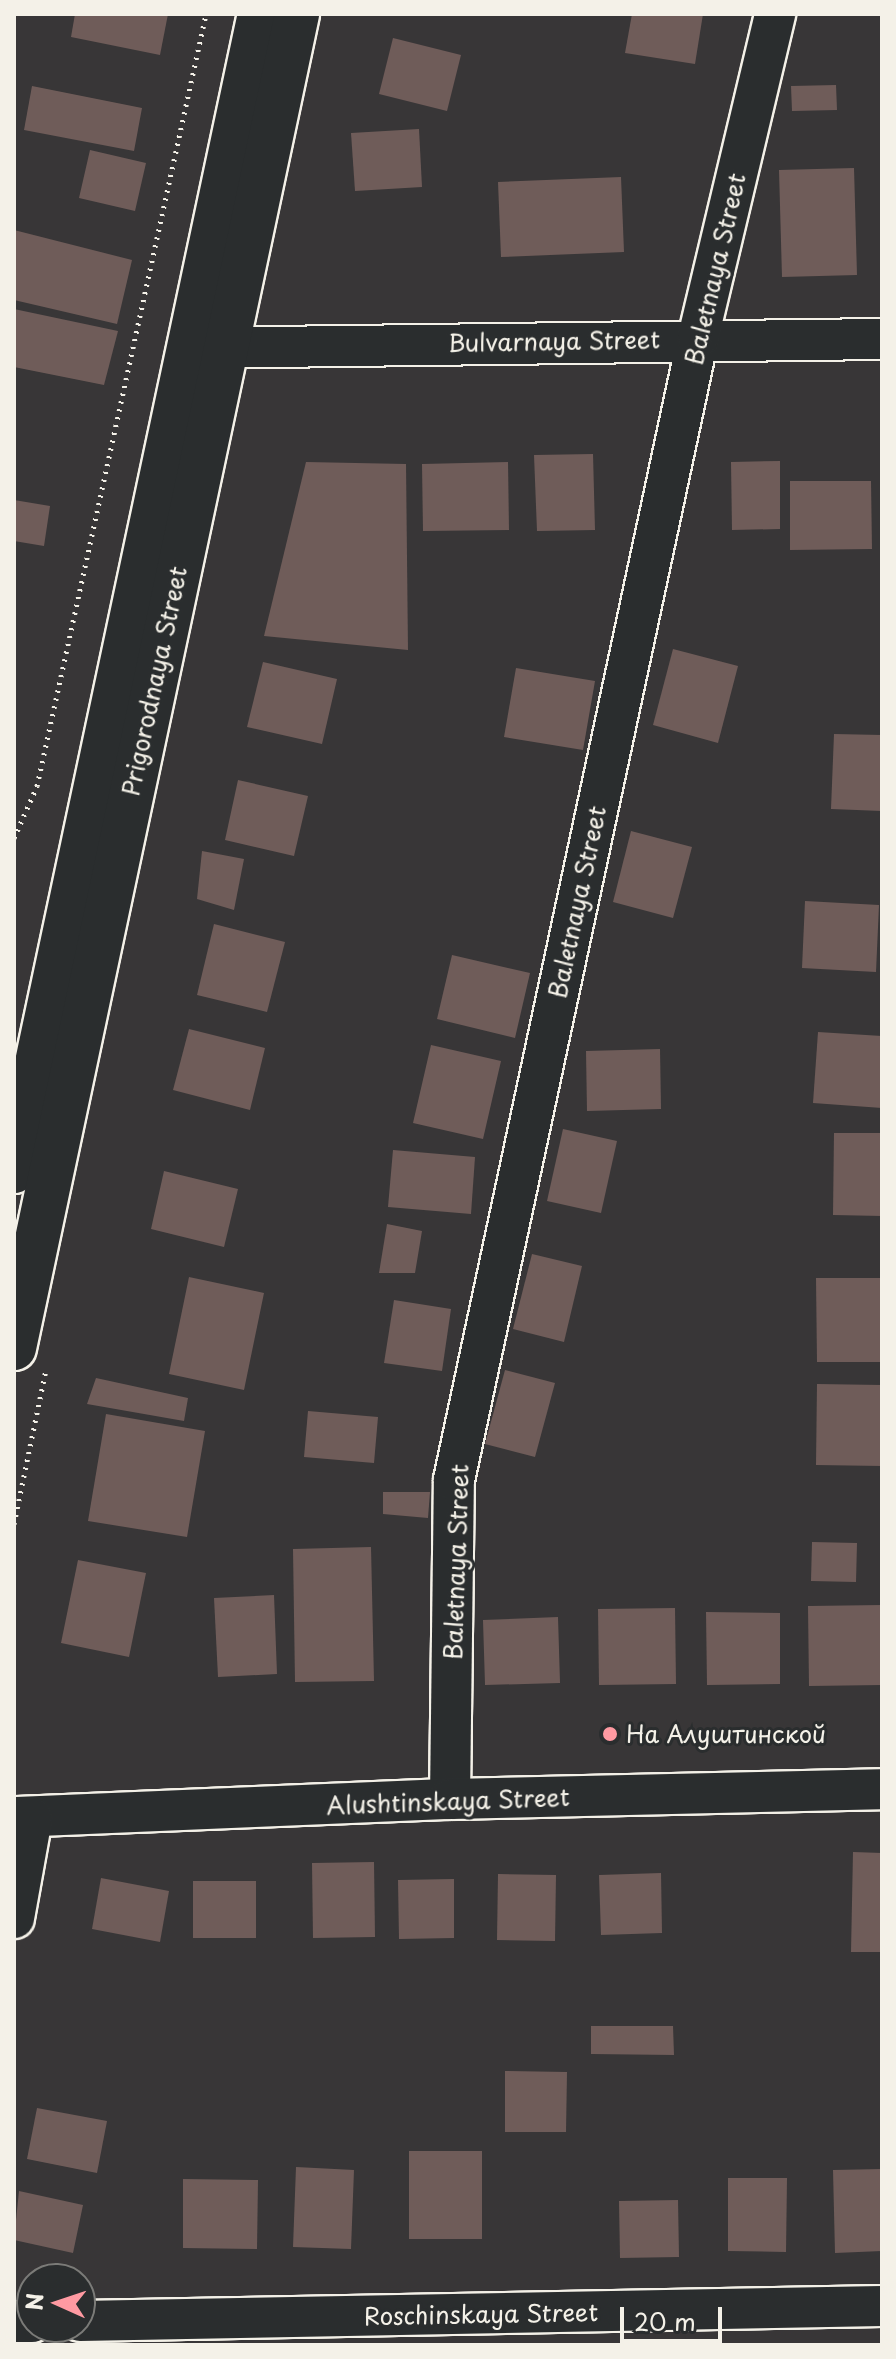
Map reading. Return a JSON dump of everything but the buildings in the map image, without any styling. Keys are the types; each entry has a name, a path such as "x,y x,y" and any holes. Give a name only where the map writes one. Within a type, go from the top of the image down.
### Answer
{"street":[{"name":"Prigorodnaya Street","path":"14,1348 207,347 260,14"},
{"name":"Prigorodnaya Street","path":"14,1171 207,347 297,14"},
{"name":"Baletnaya Street","path":"450,1799 454,1480 698,338 775,14"},
{"name":"Bulvarnaya Street","path":"207,347 698,338 882,339"},
{"name":"Alushtinskaya Street","path":"23,1817 450,1799 882,1789"},
{"path":"14,1918 23,1817"},
{"name":"Roschinskaya Street","path":"96,2321 882,2306"}],"path":[{"path":"14,838 37,786 206,14"}],"place":[{"name":"На Алуштинской","path":"610,1734"}]}
